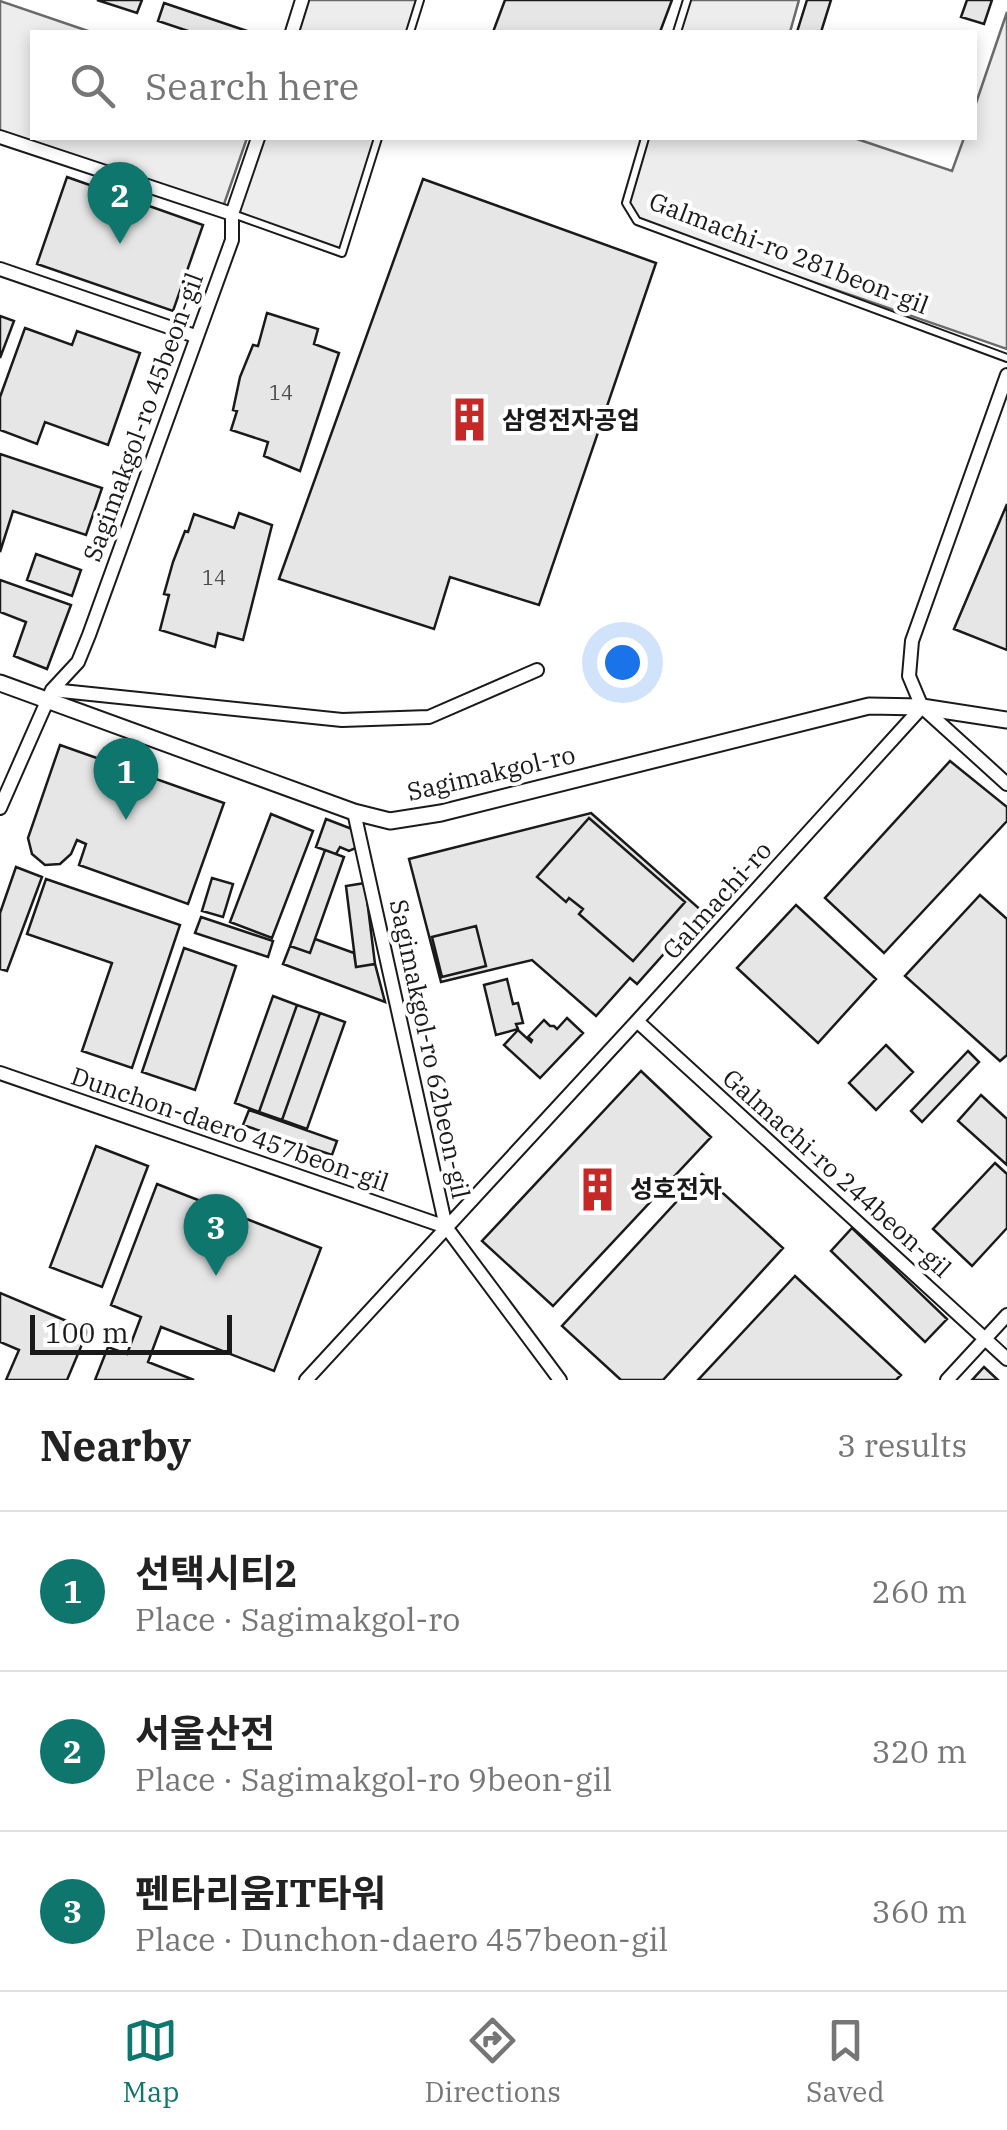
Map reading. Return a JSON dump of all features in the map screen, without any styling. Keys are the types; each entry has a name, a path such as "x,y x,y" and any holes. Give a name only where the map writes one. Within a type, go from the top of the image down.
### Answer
{"street":[{"path":"293,30 302,0"},
{"path":"0,136 232,214"},
{"name":"Sagimakgol-ro 45beon-gil","path":"0,808 49,696 78,662 89,635 232,240 232,214 257,140"},
{"path":"0,269 196,336"},
{"path":"1007,376 912,641 909,676 922,707 1007,784"},
{"path":"49,696 342,720 429,717 537,670"},
{"name":"Sagimakgol-ro","path":"0,683 49,696 354,812 390,820 441,814 870,706 922,707 1007,720"},
{"name":"Galmachi-ro","path":"306,1380 922,707"},
{"name":"Sagimakgol-ro 62beon-gil","path":"354,812 446,1227 560,1380"},
{"name":"Galmachi-ro 244beon-gil","path":"637,1021 1007,1359"},
{"name":"Dunchon-daero 457beon-gil","path":"0,1073 446,1227"},
{"path":"947,1380 1007,1316"}],"lane":[{"path":"411,30 420,0"},
{"path":"679,30 687,0"},
{"path":"232,214 342,253 377,140"},
{"name":"Galmachi-ro 281beon-gil","path":"645,140 626,202 637,221 1007,358"}],"shaded area":[{"path":"302,0 420,0 411,30 292,30"},
{"path":"687,0 799,0 791,30 678,30"},
{"path":"0,1 85,30 30,30 30,140 246,140 222,210 0,136"},
{"path":"1007,12 1007,349 637,221 626,203 644,140 860,140 952,171 963,140 977,140 977,100"},
{"path":"255,140 377,140 342,253 232,214"}],"building":[{"path":"97,0 142,0 137,13"},
{"path":"505,0 672,0 661,30 494,30"},
{"path":"807,0 831,0 822,30 798,30"},
{"path":"967,0 992,0 984,24 961,17"},
{"path":"164,3 244,30 185,30 158,21"},
{"path":"67,177 203,225 173,311 37,264"},
{"name":"삼영전자공업","path":"423,179 656,263 539,605 450,577 434,629 279,579"},
{"path":"267,313 318,329 314,344 339,353 300,471 264,456 268,442 231,430 240,377 253,345 258,346"},
{"path":"0,316 14,321 0,358"},
{"path":"25,328 72,345 77,331 140,353 108,445 45,422 37,444 0,430 0,397"},
{"path":"0,454 102,488 86,535 13,511 0,552"},
{"path":"1007,504 1007,650 954,629"},
{"path":"239,513 272,525 243,640 218,633 215,647 160,630 173,562 194,514 234,528"},
{"path":"36,554 81,570 72,596 27,580"},
{"path":"0,580 71,605 47,669 14,656 26,622 0,612"},
{"path":"60,745 224,803 188,904 79,865 86,844 77,840 71,854 60,864 45,865 32,854 28,838"},
{"path":"950,761 1007,807 1007,821 884,953 825,898"},
{"path":"591,813 702,911 637,984 630,978 596,1016 532,960 441,982 409,859"},
{"path":"271,814 313,831 272,938 230,922"},
{"path":"589,818 685,902 633,961 579,914 583,909 569,898 566,902 537,877"},
{"path":"326,819 352,829 358,847 349,851 340,847 336,854 316,847"},
{"path":"325,850 344,857 310,953 290,946"},
{"path":"16,867 42,877 7,971 0,969 0,913"},
{"path":"212,878 233,884 223,917 202,911"},
{"path":"46,879 180,925 132,1068 82,1051 112,963 27,934"},
{"path":"365,883 375,964 356,967 346,886"},
{"path":"980,895 1007,919 1007,1055 1000,1061 905,976"},
{"path":"796,905 876,979 818,1043 737,968"},
{"path":"201,917 273,941 268,957 195,933"},
{"path":"476,926 486,966 442,977 432,937"},
{"path":"315,939 354,953 356,967 375,964 385,1002 283,964 290,946 310,953"},
{"path":"184,948 236,966 195,1090 142,1072"},
{"path":"507,979 523,1023 516,1024 518,1029 496,1035 484,985"},
{"path":"273,996 297,1005 259,1112 235,1103"},
{"path":"297,1005 320,1013 282,1120 259,1112"},
{"path":"320,1013 345,1022 307,1129 282,1120"},
{"path":"567,1018 583,1033 540,1078 504,1045 518,1030 531,1042 528,1037 544,1020 557,1029"},
{"path":"886,1045 913,1072 876,1110 849,1083"},
{"path":"968,1051 979,1062 922,1122 911,1111"},
{"name":"성호전자","path":"641,1071 711,1137 553,1306 482,1241"},
{"path":"981,1095 1007,1119 1007,1165 958,1121"},
{"path":"249,1110 337,1141 332,1155 243,1125"},
{"path":"96,1146 148,1166 102,1287 50,1267"},
{"path":"995,1163 1007,1174 1007,1228 972,1266 933,1229"},
{"path":"702,1174 783,1248 663,1380 621,1380 562,1326"},
{"path":"157,1184 321,1248 274,1371 161,1327 148,1362 194,1380 95,1380 108,1347 127,1354 141,1317 111,1305"},
{"path":"852,1228 947,1319 925,1342 831,1251"},
{"path":"795,1276 901,1375 896,1380 698,1380"},
{"path":"0,1293 88,1330 67,1380 6,1380 19,1350 0,1342"},
{"path":"984,1367 998,1380 972,1380"}],"place":[{"name":"서울산전","path":"120,244"},
{"name":"삼영전자공업","path":"469,420"},
{"name":"선택시티2","path":"126,820"},
{"name":"성호전자","path":"597,1189"},
{"name":"펜타리움IT타워","path":"216,1276"}]}
